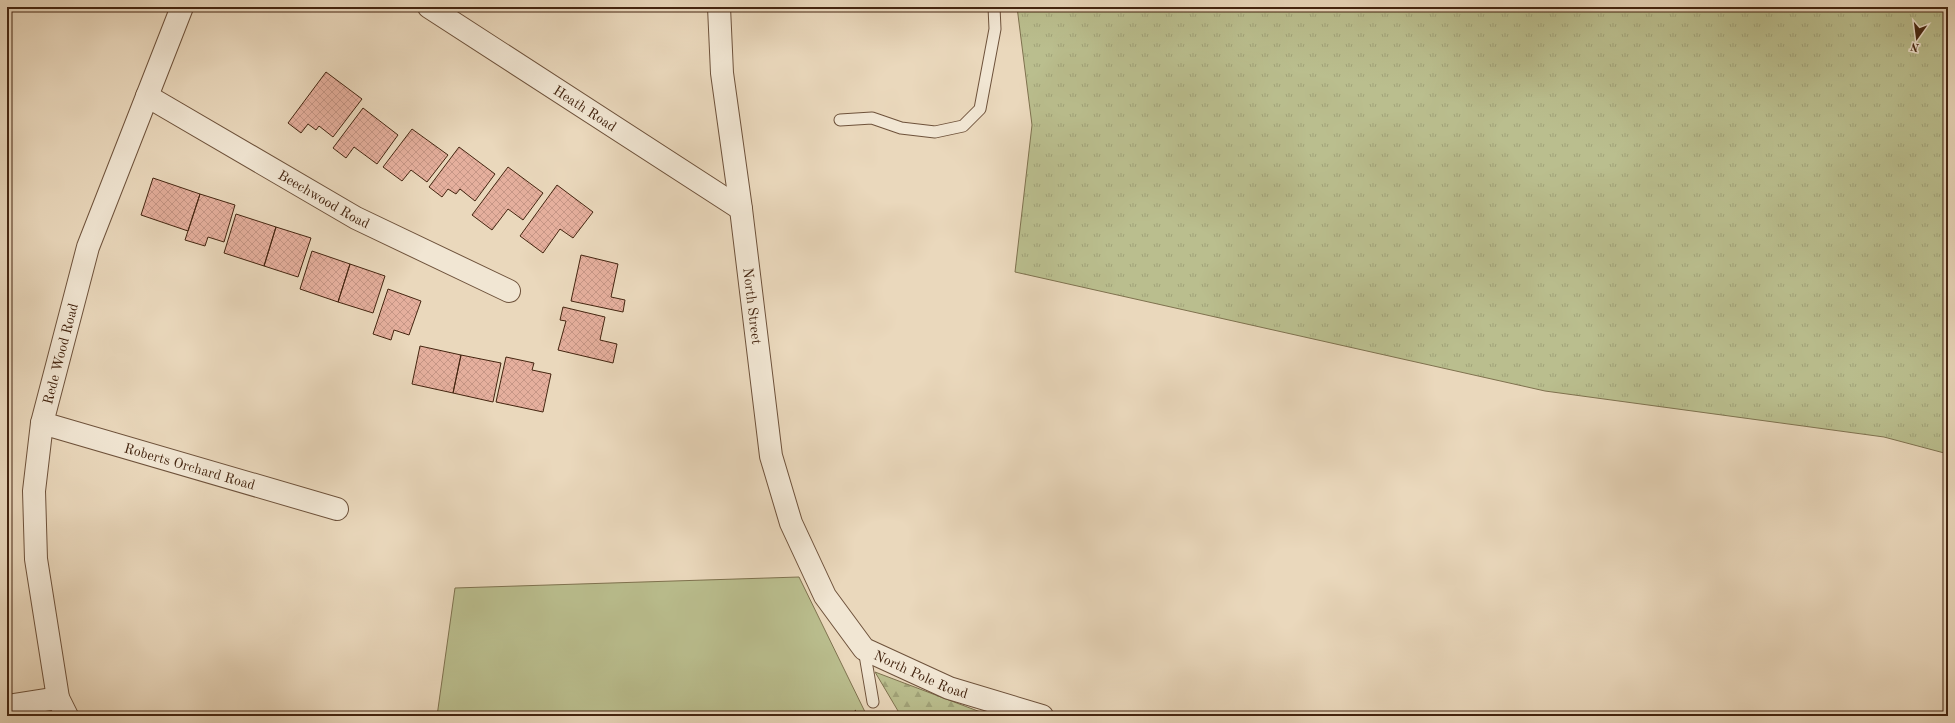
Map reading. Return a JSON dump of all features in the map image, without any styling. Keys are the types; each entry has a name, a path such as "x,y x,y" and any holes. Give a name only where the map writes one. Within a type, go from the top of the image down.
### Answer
{"street":[{"name":"Rede Wood Road","path":"62,707 36,559 34,491 42,423 88,247 182,7"},
{"name":"Heath Road","path":"429,7 741,209"},
{"name":"North Street","path":"719,7 722,73 741,209 771,456 790,523 825,596"},
{"name":"Beechwood Road","path":"147,96 356,218 508,291"},
{"name":"Roberts Orchard Road","path":"42,423 338,509"},
{"name":"North Pole Road","path":"825,596 864,649 949,688 1042,716"},
{"path":"7,706 62,707"}],"lane":[{"path":"840,120 872,118 901,128 935,132 963,126 980,109 995,29 994,7"},
{"path":"864,649 873,702"}],"green space":[{"path":"1017,7 1948,7 1948,454 1884,437 1545,391 1015,272 1032,125"},
{"path":"799,577 867,716 437,716 455,588"},
{"path":"875,672 991,716 901,716"}],"building":[{"path":"326,72 362,99 333,137 319,126 316,130 308,124 301,133 288,123"},
{"path":"363,108 398,135 377,164 354,147 346,158 333,148"},
{"path":"412,129 448,155 427,182 411,170 402,181 383,167"},
{"path":"459,147 495,174 475,201 460,189 456,194 448,189 442,197 429,187"},
{"path":"508,167 543,193 523,220 508,209 492,230 472,215"},
{"path":"153,178 200,194 188,231 141,215"},
{"path":"557,185 593,212 573,238 560,229 543,253 520,236"},
{"path":"200,194 235,205 224,242 208,237 205,246 185,240"},
{"path":"236,214 276,227 264,266 224,253"},
{"path":"276,227 311,238 298,277 264,266"},
{"path":"312,251 350,264 338,302 300,289"},
{"path":"581,255 618,264 611,297 625,300 623,312 571,301"},
{"path":"350,264 385,276 373,313 338,302"},
{"path":"388,289 421,301 409,335 394,330 391,340 373,334"},
{"path":"563,307 605,317 600,340 617,344 613,363 558,350 566,321 560,320"},
{"path":"420,346 461,355 453,393 412,384"},
{"path":"461,355 501,363 493,402 453,393"},
{"path":"506,357 534,363 532,370 551,374 543,412 496,402"}]}
